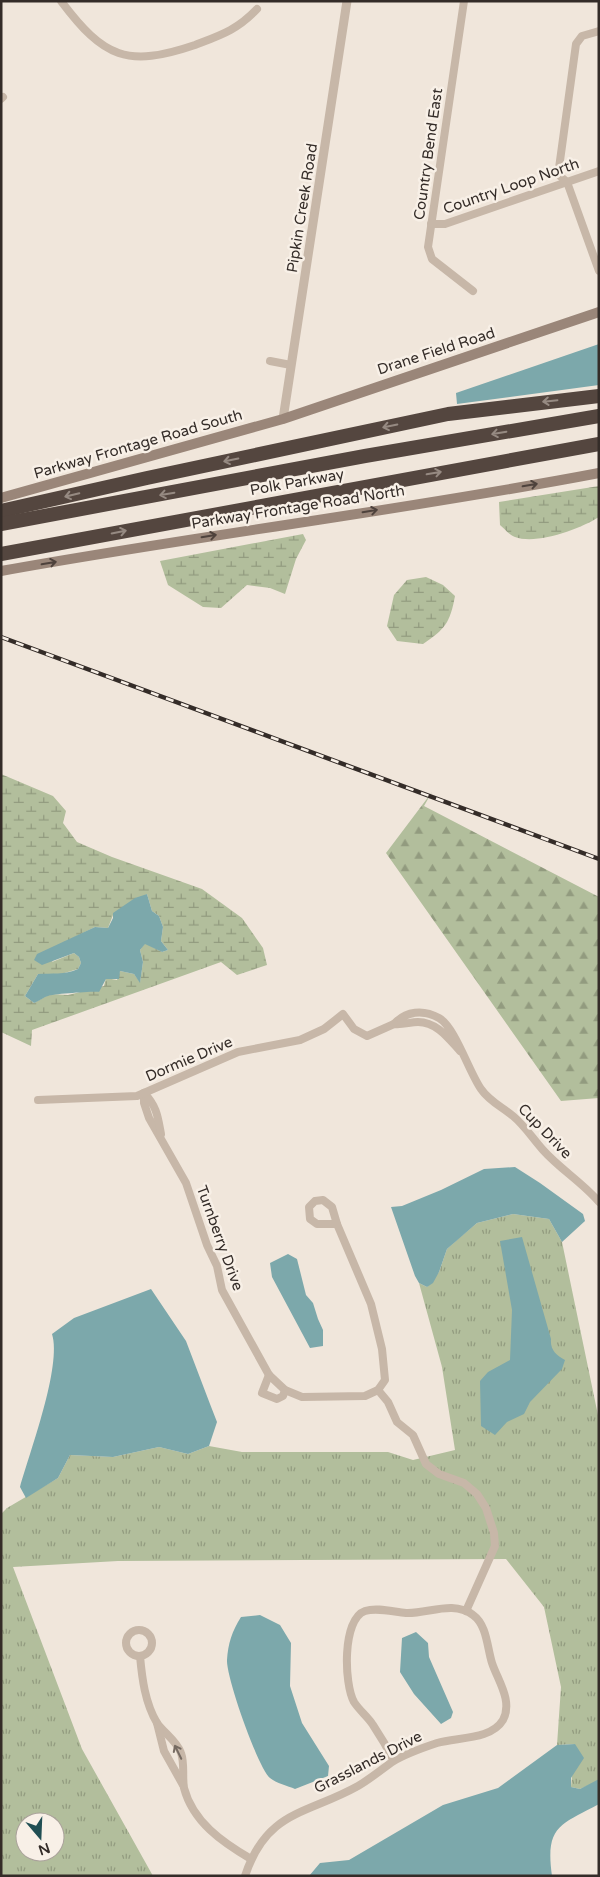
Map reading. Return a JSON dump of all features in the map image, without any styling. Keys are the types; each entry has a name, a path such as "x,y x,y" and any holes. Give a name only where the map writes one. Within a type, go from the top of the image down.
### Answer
{"highway":[{"path":"1,512 156,476 448,414 599,396"},
{"name":"Polk Parkway","path":"1,524 365,456 599,416"},
{"name":"Polk Parkway","path":"1,554 599,444"}],"main road":[{"name":"Drane Field Road","path":"283,419 599,312"},
{"name":"Parkway Frontage Road South","path":"1,498 283,419"},
{"name":"Parkway Frontage Road North","path":"1,571 599,473"}],"street":[{"path":"61,1 84,30 108,49 130,57 147,58 165,55 228,33 242,25 257,10"},
{"name":"Pipkin Creek Road","path":"283,419 347,1"},
{"name":"Country Bend East","path":"464,1 428,247 432,259 472,291"},
{"path":"599,31 579,40 559,168 560,176 567,182 599,271"},
{"name":"Country Loop North","path":"431,224 445,224 599,171"},
{"path":"270,361 291,365"},
{"path":"394,1024 402,1016 410,1013 427,1014 441,1019 451,1030 460,1051"},
{"name":"Dormie Drive","path":"38,1100 122,1098 144,1093 238,1052 300,1040 324,1029 343,1014 354,1029 367,1036 394,1024"},
{"path":"425,1023 427,1014"},
{"path":"394,1024 425,1023 443,1033 460,1051"},
{"name":"Cup Drive","path":"460,1051 487,1097 513,1116 542,1150 599,1202"},
{"name":"Turnberry Drive","path":"144,1093 144,1104 149,1118 186,1183 207,1245 218,1266 222,1290 269,1376 285,1390 309,1398 365,1396 378,1390"},
{"path":"337,1224 364,1283 377,1325 385,1373 384,1380 378,1390 388,1402 398,1422 412,1435 426,1464 439,1474 464,1483 477,1494 486,1508 494,1533 495,1546 466,1611 448,1608 420,1613 371,1610 359,1614 352,1624 347,1681 354,1703 386,1745 394,1761"},
{"path":"269,1376 262,1393 277,1399 283,1396 285,1390"},
{"name":"Grasslands Drive","path":"245,1876 250,1859 257,1847 279,1823 294,1813 360,1785 394,1761 437,1743 488,1734 502,1722 507,1708 506,1699 494,1668 482,1625 477,1618 466,1611"},
{"path":"140,1656 146,1693 157,1722 164,1751 197,1814 211,1832 250,1859"},
{"path":"157,1722 181,1753 184,1787"}],"green space":[{"path":"599,486 599,517 570,531 535,539 524,539 509,534 500,525 499,502"},
{"path":"303,534 306,540 296,559 285,594 270,588 247,585 221,608 203,607 168,585 160,561"},
{"path":"426,577 443,585 455,596 451,613 437,634 423,644 397,641 387,626 394,595 407,580"},
{"path":"1,774 53,796 66,811 63,823 77,842 112,857 202,889 242,918 263,948 267,965 237,975 221,962 32,1030 31,1046 1,1032","holes":["147,894 152,911 159,916 163,927 161,941 168,950 162,952 145,943 140,950 143,962 140,982 134,974 120,971 117,980 106,978 104,986 68,995 50,994 34,1003 25,996 38,974 61,974 78,969 81,963 79,957 74,953 52,962 63,943 95,927 108,928 113,915"]},
{"path":"432,792 424,806 599,897 599,1098 561,1101 386,853"},
{"path":"513,1214 549,1219 562,1242 599,1420 598,1781 580,1789 571,1787 575,1744 557,1745 561,1687 544,1607 506,1559 118,1561 13,1567 82,1749 153,1876 1,1876 1,1514 7,1508 58,1478 70,1455 113,1457 159,1447 188,1454 209,1446 242,1452 388,1452 413,1460 455,1450 442,1367 419,1283 427,1287 439,1272 447,1249 477,1223"}],"water":[{"path":"599,344 599,385 457,404 456,393"},
{"path":"147,894 152,911 159,916 163,927 161,941 168,950 162,952 145,944 140,950 143,962 140,983 134,974 120,971 119,979 106,979 99,992 51,995 34,1003 25,996 38,974 73,971 78,969 81,963 79,957 74,953 42,965 34,960 37,954 95,927 108,928 113,918 113,913 135,898"},
{"path":"515,1167 583,1214 585,1221 562,1242 549,1219 513,1214 477,1223 447,1249 433,1283 427,1287 419,1283 391,1207 402,1206 484,1169"},
{"path":"522,1237 553,1349 556,1354 565,1360 562,1369 530,1402 524,1414 507,1422 495,1435 481,1426 480,1381 488,1372 510,1360 512,1310 500,1241"},
{"path":"288,1254 297,1259 306,1295 313,1303 323,1330 323,1346 310,1348 272,1277 270,1263"},
{"path":"151,1289 186,1341 217,1422 209,1446 188,1454 159,1447 113,1457 70,1455 58,1478 26,1498 20,1487 49,1387 53,1366 54,1348 52,1334 74,1318"},
{"path":"260,1615 280,1625 291,1643 290,1686 302,1723 329,1766 328,1776 295,1789 273,1780 265,1771 244,1722 228,1670 228,1648 238,1622 241,1617"},
{"path":"416,1632 428,1643 429,1657 453,1712 451,1718 441,1724 414,1694 400,1672 402,1638"},
{"path":"575,1744 584,1758 571,1778 571,1787 580,1789 599,1779 599,1804 574,1817 558,1829 551,1847 552,1876 309,1876 320,1863 349,1860 443,1805 498,1788 557,1745"}],"railway":[{"path":"1,637 599,859"}]}
